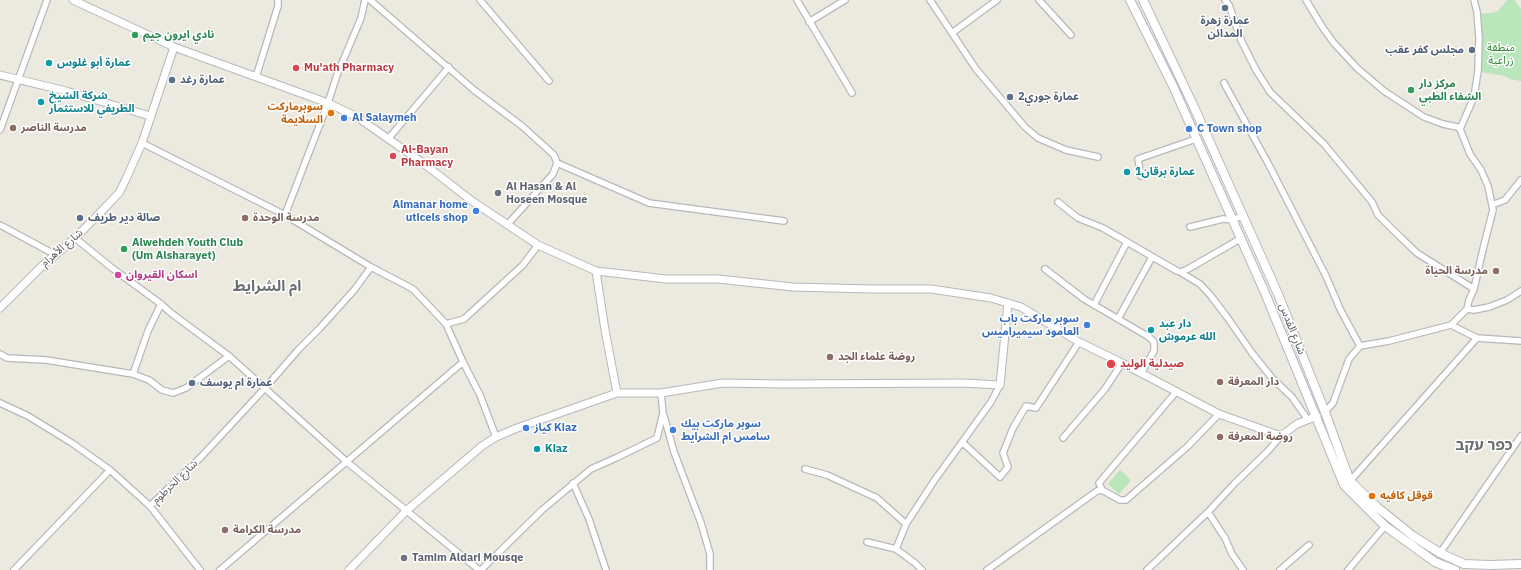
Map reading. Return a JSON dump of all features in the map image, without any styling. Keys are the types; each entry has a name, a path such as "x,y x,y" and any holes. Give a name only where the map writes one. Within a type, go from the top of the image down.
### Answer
{"main road":[{"name":"شارع القدس","path":"1130,0 1173,86 1265,293 1317,416 1344,485 1385,526 1435,562 1455,570"},
{"name":"شارع القدس","path":"1143,0 1194,107 1278,294 1326,412 1350,481 1377,507 1413,536 1440,553 1464,564 1521,564"}],"street":[{"path":"0,130 47,0"},
{"path":"73,0 174,47 328,103 357,117 423,163 472,201 538,245 596,271 666,279 718,279 793,287 931,289 991,298 1021,306 1079,342 1219,414 1280,436"},
{"path":"256,77 278,6 278,0"},
{"path":"285,215 337,76 361,18 365,0"},
{"path":"370,0 474,90 522,126 554,155 557,163 553,174 507,224"},
{"path":"480,0 549,81"},
{"path":"797,0 852,92"},
{"path":"809,22 845,0"},
{"path":"930,0 976,69 1025,127 1038,138 1066,150 1098,157"},
{"path":"952,34 997,0"},
{"path":"1040,0 1071,35"},
{"path":"1225,0 1229,5 1241,40 1256,70 1270,92 1324,144 1372,202 1378,215 1392,229 1417,253 1474,288"},
{"path":"1147,570 1208,512 1267,452 1280,436 1297,424 1326,412 1333,403 1349,359 1360,346 1389,341 1451,325 1467,309 1474,288 1482,249 1494,210 1488,186 1481,170 1470,154 1460,129 1424,117 1384,91 1357,68 1333,42 1306,0"},
{"path":"1460,129 1474,97 1478,71 1479,38 1477,12 1474,0"},
{"name":"شارع الأهرام","path":"0,308 3,300 75,238 119,193 142,143 174,47"},
{"path":"388,139 449,67"},
{"path":"0,75 66,91 150,116"},
{"path":"1224,83 1269,165 1326,276 1340,309 1360,346"},
{"path":"1141,176 1138,159 1196,139"},
{"path":"142,143 285,215 371,267 413,289 446,324 480,395 496,437"},
{"path":"557,163 648,203 784,220"},
{"path":"1492,205 1505,200 1521,180"},
{"path":"1058,202 1078,218 1103,228 1200,284 1228,317 1252,353 1272,378 1292,397 1308,420"},
{"path":"1190,227 1223,219 1232,220 1242,216"},
{"path":"0,225 56,255"},
{"path":"75,238 112,268 229,356 347,462 480,570 542,510 590,469 657,438 663,413"},
{"path":"1180,272 1188,269 1240,239"},
{"path":"1094,305 1127,242"},
{"path":"446,324 464,319 523,265 538,245"},
{"path":"1118,319 1152,257"},
{"name":"شارع الخرطوم","path":"0,403 28,416 72,443 110,470 150,506 201,457 266,388 299,349 355,289 371,267"},
{"path":"1045,269 1084,299 1149,337 1154,342 1154,351 1141,373"},
{"path":"596,271 617,393"},
{"path":"1467,309 1474,310 1490,307 1507,300 1521,291"},
{"path":"896,549 906,524 962,442 992,402 1000,385 1008,303"},
{"path":"133,374 148,331 161,304"},
{"path":"1451,325 1477,338 1521,341"},
{"path":"1350,481 1477,338"},
{"path":"962,442 1000,477 1008,466 1003,453 1013,428 1026,406 1036,408 1079,342"},
{"path":"0,354 7,358 46,360 133,374 149,380 162,390 173,393 186,388 229,356"},
{"path":"220,570 463,362"},
{"path":"1062,438 1105,389 1122,363"},
{"path":"349,570 406,511 482,446 496,437 564,410 617,393 661,393 723,383 963,383 1000,385"},
{"path":"1176,392 1099,483 1102,490 1120,500 1126,500 1187,447 1219,414"},
{"path":"661,393 663,413 674,452 701,523 710,554 710,570"},
{"path":"1440,553 1521,436"},
{"path":"805,469 827,475 877,498 906,524"},
{"path":"14,570 110,470"},
{"path":"573,483 589,519 606,570"},
{"path":"987,570 1097,491 1102,490"},
{"path":"150,506 200,570"},
{"path":"1208,512 1243,570"},
{"path":"1348,570 1385,526"},
{"path":"867,542 896,549 922,570"},
{"path":"1280,570 1309,545"}],"green space":[{"name":"منطقة زراعية","path":"1507,0 1514,0 1521,9 1521,81 1509,79 1505,76 1481,72 1482,41 1480,14 1497,12"},
{"path":"1120,470 1131,480 1119,494 1108,484"}],"place":[{"name":"عمارة زهرة المدائن","path":"1225,8"},
{"name":"نادي ايرون جيم","path":"135,35"},
{"name":"مجلس كفر عقب","path":"1472,50"},
{"name":"عمارة أبو غلوس","path":"49,63"},
{"name":"Mu'ath Pharmacy","path":"296,68"},
{"name":"عمارة رغد","path":"172,80"},
{"name":"مركز دار الشفاء الطبي","path":"1411,90"},
{"name":"عمارة جوري2","path":"1010,97"},
{"name":"شركة الشيخ الطريفي للاستثمار","path":"41,102"},
{"name":"سوبرماركت السلايمة","path":"331,113"},
{"name":"Al Salaymeh","path":"344,118"},
{"name":"مدرسة الناصر","path":"13,128"},
{"name":"C Town shop","path":"1189,129"},
{"name":"Al-Bayan Pharmacy","path":"393,156"},
{"name":"1عمارة برقان","path":"1127,172"},
{"name":"Al Hasan & Al Hoseen Mosque","path":"498,193"},
{"name":"Almanar home uticels shop","path":"476,211"},
{"name":"صالة دير طريف","path":"80,218"},
{"name":"مدرسة الوحدة","path":"245,218"},
{"name":"Alwehdeh Youth Club (Um Alsharayet)","path":"124,249"},
{"name":"مدرسة الحياة","path":"1496,271"},
{"name":"اسكان القيروان","path":"118,275"},
{"name":"سوبر ماركت باب العامود سيميراميس","path":"1087,325"},
{"name":"دار عبد الله عرموش","path":"1151,330"},
{"name":"روضة علماء الجد","path":"830,357"},
{"name":"صيدلية الوليد","path":"1111,364"},
{"name":"دار المعرفة","path":"1220,382"},
{"name":"عمارة ام يوسف","path":"192,383"},
{"name":"كياز Kiaz","path":"526,428"},
{"name":"سوبر ماركت بيك سامس ام الشرايط","path":"673,430"},
{"name":"روضة المعرفة","path":"1220,437"},
{"name":"Kiaz","path":"537,449"},
{"name":"قوقل كافيه","path":"1372,496"},
{"name":"مدرسة الكرامة","path":"225,530"},
{"name":"Tamim Aldari Mousqe","path":"404,558"}],"district":[{"name":"ام الشرايط","path":"267,287"},
{"name":"כפר עקב","path":"1484,446"}]}
